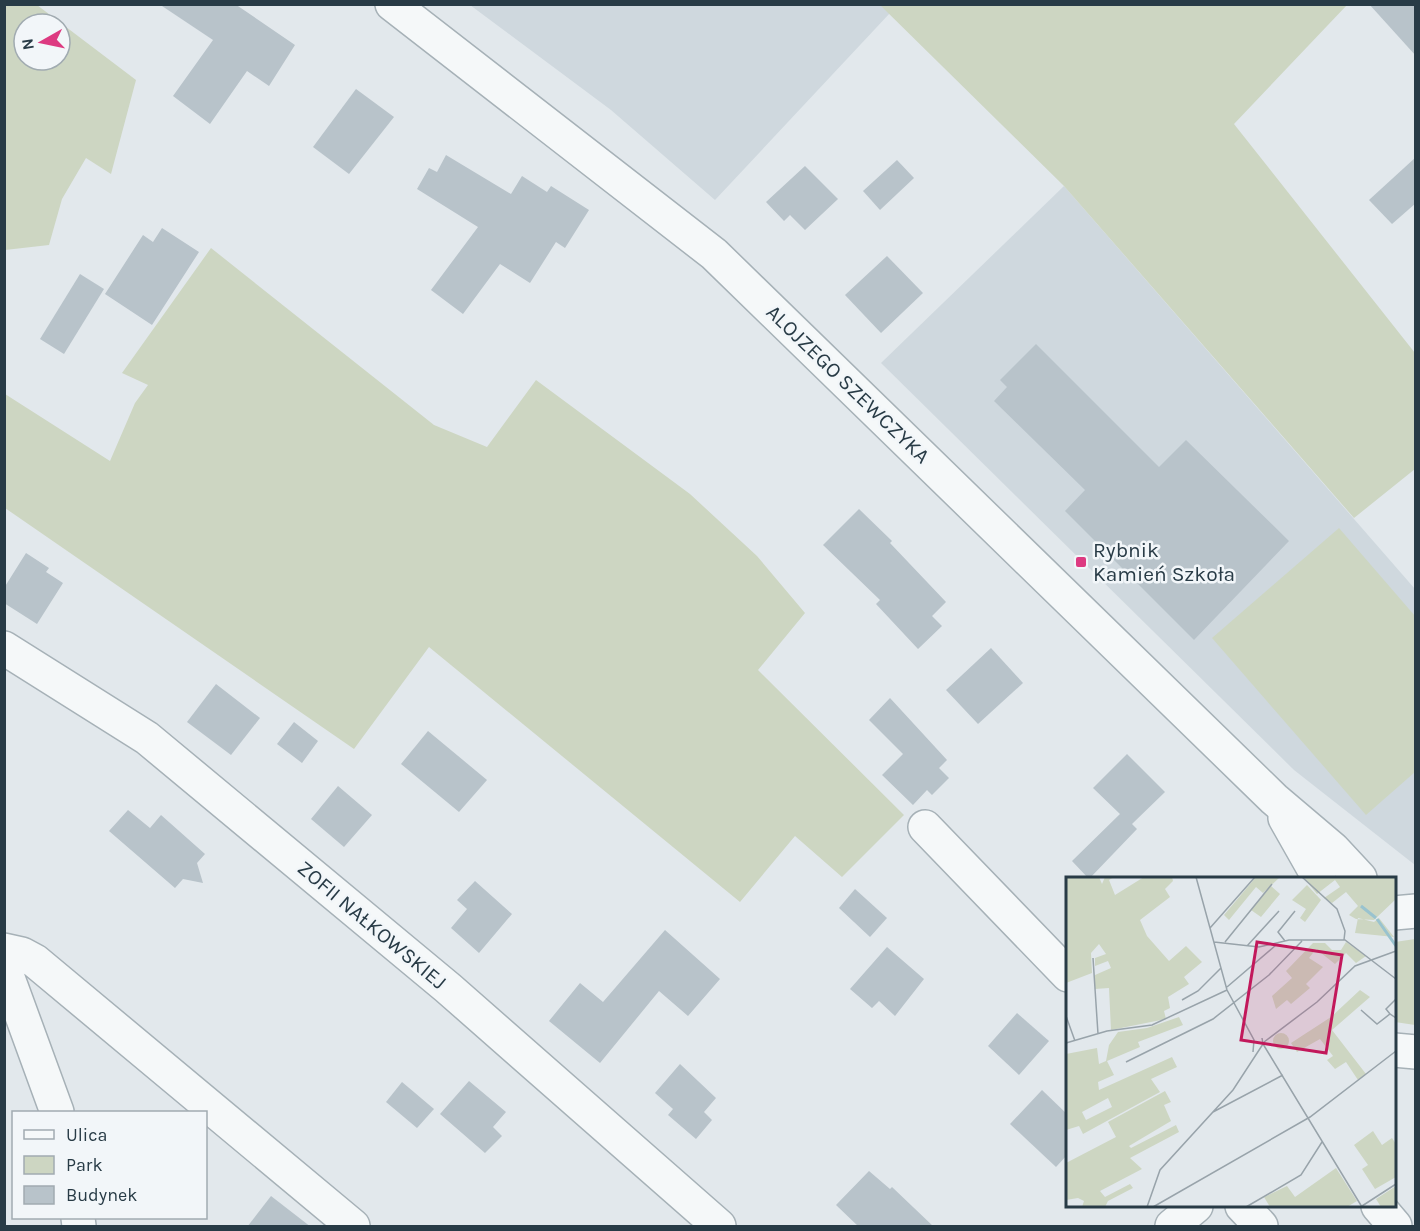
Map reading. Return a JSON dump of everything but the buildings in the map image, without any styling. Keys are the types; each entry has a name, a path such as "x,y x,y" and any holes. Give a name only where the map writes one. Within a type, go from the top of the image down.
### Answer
{"street":[{"name":"ALOJZEGO SZEWCZYKA","path":"392,4 714,254 1274,799 1333,849 1358,877"},
{"name":"ZOFII NAŁKOWSKIEJ","path":"4,648 147,738 448,988 719,1227"},
{"name":"ALOJZEGO SZEWCZYKA","path":"1274,799 1318,877"},
{"path":"925,827 1066,973"},
{"path":"4,950 22,954 35,961 353,1227"},
{"path":"4,967 56,1111"},
{"path":"1396,1050 1416,1052"},
{"path":"1172,1227 1195,1207"},
{"path":"1243,1207 1261,1227"},
{"path":"1378,1207 1395,1227"}],"shaded area":[{"path":"880,4 890,13 715,200 611,110 470,5"},
{"path":"1064,186 1415,589 1415,865 1294,770 881,363"}],"green space":[{"path":"4,5 37,5 46,12 12,12 12,72 72,72 72,32 136,80 111,174 86,158 62,199 49,245 5,250"},
{"path":"880,5 1347,5 1234,124 1415,353 1415,469 1354,518 1064,186"},
{"path":"211,248 434,425 487,447 536,380 690,494 757,556 805,613 758,670 904,815 842,877 795,836 740,902 429,647 354,749 5,508 5,394 110,461 135,403 148,385 122,373"},
{"path":"1339,528 1415,616 1415,772 1366,815 1212,638"},
{"path":"1415,939 1415,1025 1396,1022 1396,942"}],"place":[{"name":"Rybnik Kamień Szkoła","path":"1081,562"}]}
